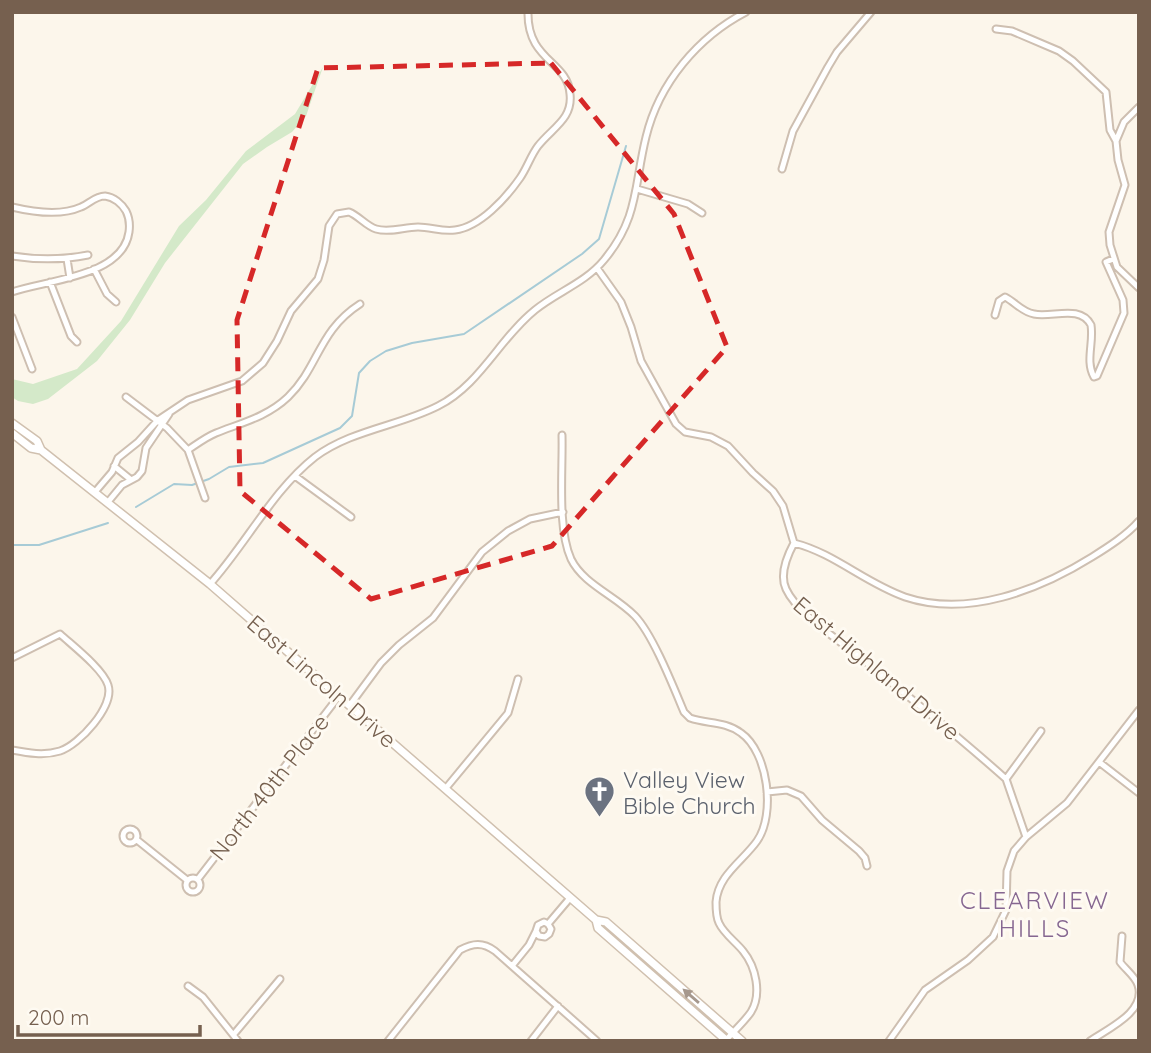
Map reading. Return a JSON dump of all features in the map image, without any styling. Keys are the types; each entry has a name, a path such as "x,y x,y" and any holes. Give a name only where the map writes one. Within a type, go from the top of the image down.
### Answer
{"main road":[{"name":"East Lincoln Drive","path":"12,423 37,441 41,450"},
{"name":"East Lincoln Drive","path":"12,433 31,448 41,450 210,583 570,898 596,920 606,922 742,1041"},
{"name":"East Lincoln Drive","path":"596,920 598,929 727,1040"}],"street":[{"path":"95,492 112,472 118,458 171,411 188,400 242,380 263,363 291,311 318,279 329,226 337,214 349,212 381,230 421,227 438,230 460,229 478,221 514,185 539,145 564,120 571,97 565,78 537,50 531,39 528,12"},
{"path":"210,583 295,476 316,457 332,447 438,406 455,396 478,375 524,320 597,268 615,246 625,227 637,189 646,134 671,80 703,42 746,12"},
{"path":"782,169 793,131 828,66 837,51 871,12"},
{"path":"996,29 1012,31 1059,51 1106,92 1111,130 1116,141 1125,185 1110,232 1113,258 1117,267 1139,288"},
{"path":"1116,141 1124,122 1139,107"},
{"path":"637,189 688,204 702,213"},
{"path":"12,207 50,212 71,210 106,196 119,203 129,217 128,237 120,253 94,269 70,278 12,292"},
{"path":"12,256 67,259 88,255"},
{"path":"995,314 999,301 1004,297 1032,314 1060,312 1081,316 1091,325 1090,366 1091,374 1097,376 1124,313 1123,300 1106,262 1113,258"},
{"path":"67,259 70,278"},
{"path":"597,268 621,302 641,362 676,424 685,432 711,437 728,446 773,491 783,506 794,543 814,548 869,582 906,598 963,604 1010,594 1049,581 1105,549 1139,521"},
{"path":"94,269 107,294 116,302"},
{"path":"50,282 71,336 77,342"},
{"path":"188,450 213,434 252,421 276,407 298,386 335,324 360,304"},
{"path":"12,317 32,369"},
{"path":"126,397 160,422 188,450 205,498"},
{"path":"108,502 122,485 142,471 146,448 160,422"},
{"path":"562,435 563,528 572,561 580,572 638,618 684,712 690,718 730,727 750,742 761,765 768,810 761,835 723,878 716,898 719,923 744,953 757,987 751,1011 727,1040"},
{"path":"114,466 130,479"},
{"path":"295,476 351,517"},
{"name":"North 40th Place","path":"350,705 381,663 433,618 482,552 508,531 530,519 563,512"},
{"name":"East Highland Drive","path":"794,543 787,556 783,576 791,598 1006,779"},
{"path":"12,658 60,634 104,677 109,694 106,706 87,730 63,750 38,754 12,750"},
{"path":"446,788 508,713 518,679"},
{"name":"North 40th Place","path":"198,879 340,696"},
{"path":"889,1041 925,990 968,960 993,937 1006,910 1008,865 1012,855 1026,837 1067,803 1139,710"},
{"path":"1026,837 1006,779 1041,731"},
{"path":"1099,762 1139,793"},
{"path":"767,792 788,790 801,796 822,820 859,851 867,866"},
{"path":"136,840 187,880"},
{"path":"198,879 200,888 194,892 186,887 187,880 198,879"},
{"path":"512,966 529,945 540,923 548,923 570,898"},
{"path":"529,945 548,935 548,923"},
{"path":"536,931 542,937"},
{"path":"1090,1041 1131,1013 1138,993 1138,985 1120,962 1122,936"},
{"path":"388,1041 453,958 471,944 487,946 597,1041"},
{"path":"234,1034 280,979"},
{"path":"188,986 203,997 238,1041"},
{"path":"531,1041 558,1006"}],"highlighted area":[{"path":"551,63 674,214 727,347 552,546 371,599 240,491 237,320 318,68"}],"green space":[{"path":"323,67 306,116 292,132 243,164 165,263 130,320 97,361 48,399 33,404 12,397 12,379 33,384 77,369 121,321 179,226 206,200 246,151 295,114"}],"waterway":[{"path":"136,507 174,484 192,485 229,467 263,463 340,428 352,416 359,373 370,361 386,351 412,343 464,334 582,254 599,239 626,146"},
{"path":"12,545 39,545 108,523"}],"place":[{"name":"Valley View Bible Church","path":"600,819"}],"district":[{"name":"CLEARVIEW HILLS","path":"1035,914"}]}
